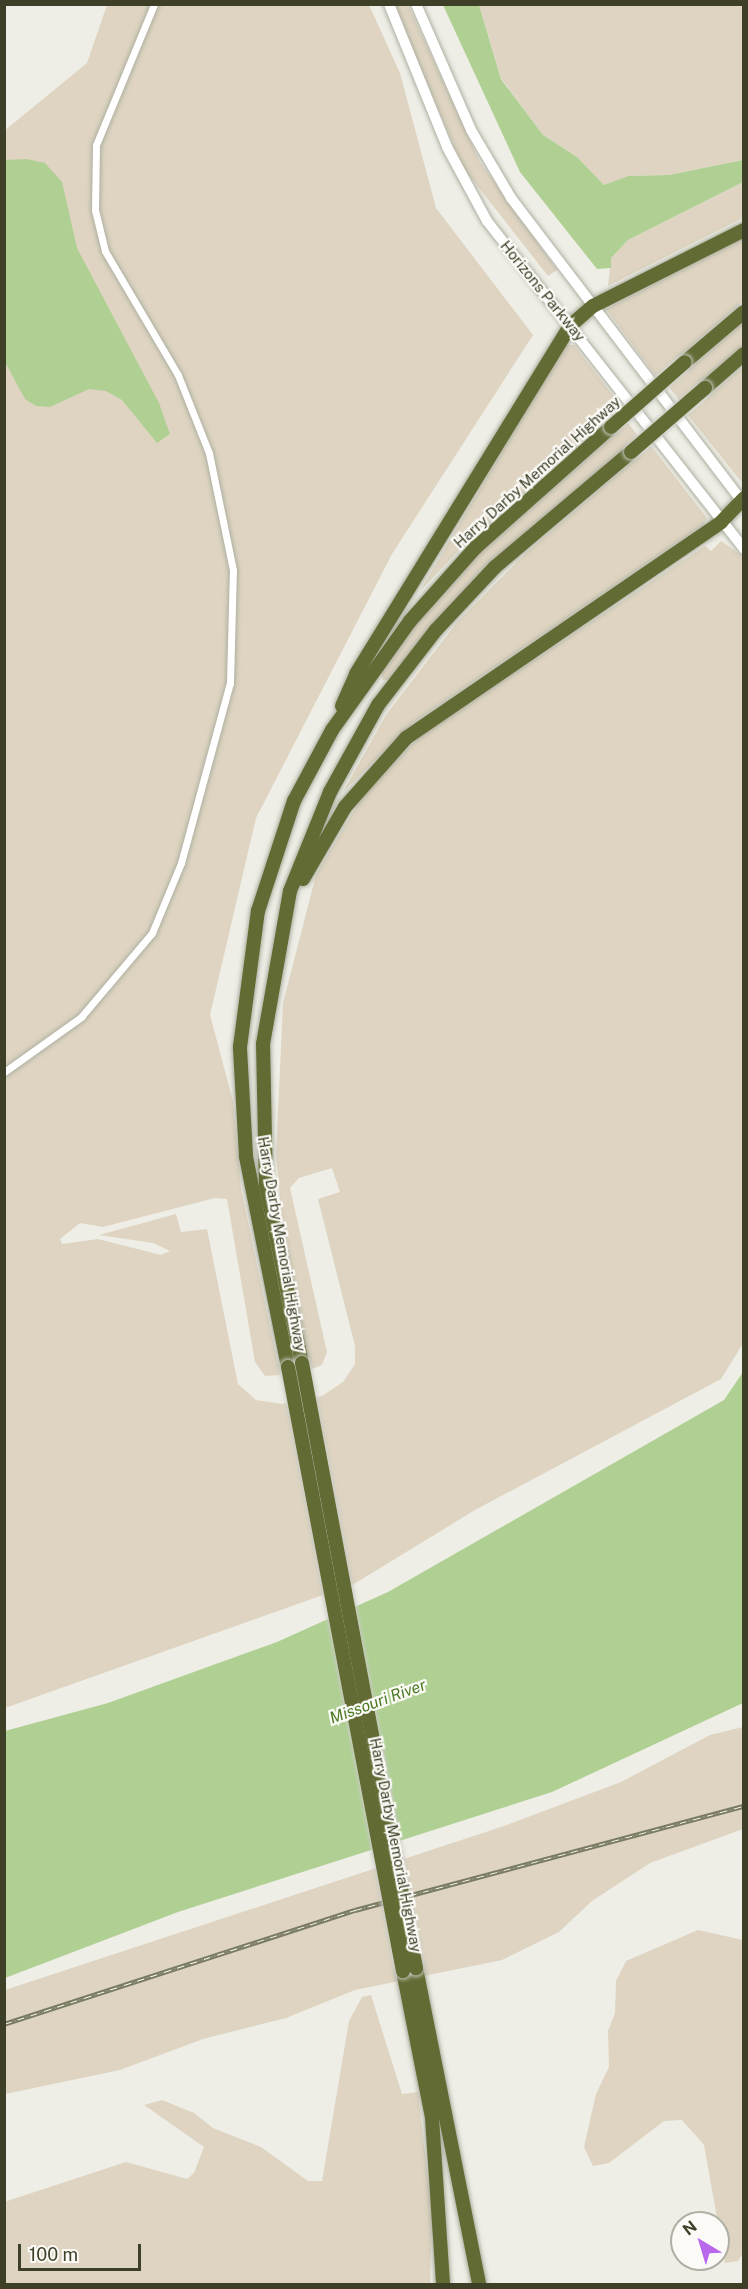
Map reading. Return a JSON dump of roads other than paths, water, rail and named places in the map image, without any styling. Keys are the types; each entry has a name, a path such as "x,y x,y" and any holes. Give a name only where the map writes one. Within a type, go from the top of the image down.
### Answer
{"highway":[{"path":"332,730 356,674 571,325 593,306 744,230"},
{"name":"Harry Darby Memorial Highway","path":"295,1365 246,1156 240,1047 258,911 294,801 332,730 410,621 476,547 744,312"},
{"name":"Harry Darby Memorial Highway","path":"479,2284 410,1970 295,1365 266,1185 263,1044 281,924 330,792 378,705 436,630 495,567 744,354"},
{"path":"281,924 345,807 406,738 721,522 743,501"},
{"name":"Harry Darby Memorial Highway","path":"410,1970 432,2118 443,2284"}],"main road":[{"name":"Horizons Parkway","path":"389,4 465,185 721,522 744,549"},
{"name":"Horizons Parkway","path":"416,4 489,162 593,306 743,501"}],"street":[{"path":"4,1072 81,1017 152,933 182,863 230,682 233,570 209,453 178,375 105,251 95,210 96,145 154,4"}],"water":[{"path":"443,5 479,5 501,79 543,135 577,157 604,185 628,176 669,175 743,160 743,182 628,240 611,258 611,268 597,269 520,172"},
{"path":"27,159 45,163 62,182 77,248 159,403 170,434 157,443 122,400 106,391 89,389 50,407 36,406 25,399 5,362 5,160"},
{"name":"Missouri River","path":"743,1372 743,1703 552,1792 178,1912 5,1978 5,1731 108,1703 277,1642 388,1592 724,1400"}],"railway":[{"path":"4,2024 355,1910 744,1806"}]}
